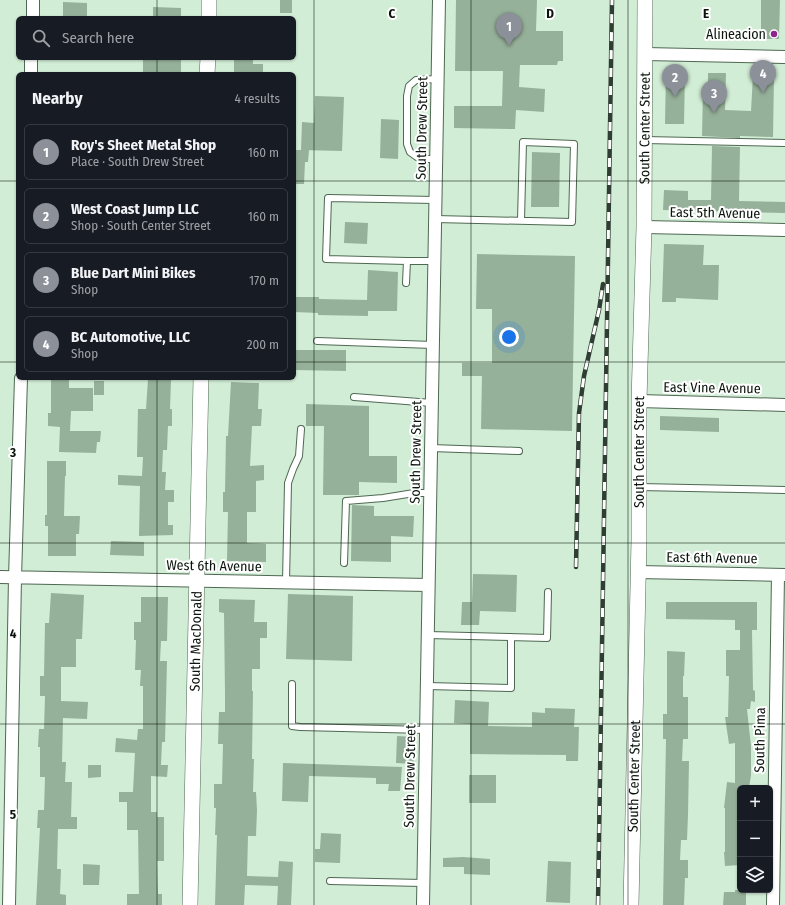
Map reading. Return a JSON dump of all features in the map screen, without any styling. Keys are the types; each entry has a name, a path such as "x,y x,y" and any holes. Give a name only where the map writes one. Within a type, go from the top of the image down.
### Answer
{"street":[{"path":"33,0 33,16"},
{"path":"209,0 209,16"},
{"name":"South Drew Street","path":"423,905 439,0"},
{"name":"South Center Street","path":"631,905 638,572 639,401 644,227 645,0"},
{"path":"645,54 785,57"},
{"path":"31,60 31,72"},
{"path":"207,72 208,60"},
{"name":"East 5th Avenue","path":"644,227 785,230"},
{"path":"9,905 15,578 21,380"},
{"name":"South MacDonald","path":"190,905 201,380"},
{"name":"East Vine Avenue","path":"639,401 785,405"},
{"name":"East 6th Avenue","path":"638,572 782,575"},
{"name":"South Pima","path":"773,905 782,575"},
{"name":"West 6th Avenue","path":"0,577 428,585"}],"lane":[{"path":"436,159 417,157 410,152 407,144 407,96 409,86 416,80 438,79"},
{"path":"645,140 785,143"},
{"path":"435,219 572,222 574,144 523,142 521,220"},
{"path":"434,261 326,259 328,198 435,200"},
{"path":"406,283 407,260"},
{"path":"317,341 433,345"},
{"path":"354,397 432,403"},
{"path":"286,582 288,483 292,469 299,456 301,429"},
{"path":"431,448 519,451"},
{"path":"639,487 785,490"},
{"path":"344,563 346,501 383,498 414,492 430,493"},
{"path":"428,635 547,638 548,592"},
{"path":"427,686 511,688 511,637"},
{"path":"292,684 292,726 426,730"},
{"path":"330,881 423,883"}],"building":[{"path":"280,0 292,0 292,13 280,13"},
{"path":"456,0 537,0 536,31 563,31 563,61 558,61 557,65 520,65 519,87 545,89 544,112 516,110 515,129 454,128 454,106 502,106 503,71 455,71"},
{"path":"761,0 780,0 779,39 761,39"},
{"path":"63,2 87,3 87,16 63,16"},
{"path":"153,7 181,8 181,16 153,16"},
{"path":"143,60 181,60 181,72 143,72"},
{"path":"234,60 253,60 253,64 263,64 263,72 234,72"},
{"path":"666,71 685,71 684,124 665,124"},
{"path":"708,73 726,73 725,110 751,111 753,75 774,76 773,137 740,136 740,138 702,136 703,89 708,90"},
{"path":"315,96 344,97 342,151 301,150 302,122 314,123"},
{"path":"381,119 399,120 398,159 380,158"},
{"path":"712,146 740,147 739,201 785,202 785,213 663,210 664,190 688,191 688,200 711,200"},
{"path":"296,150 309,150 308,162 305,162 304,184 296,184"},
{"path":"532,152 560,153 559,207 531,207"},
{"path":"345,222 368,223 367,244 344,243"},
{"path":"664,244 704,245 703,265 719,265 718,300 676,298 676,302 662,302"},
{"path":"477,254 575,256 572,431 481,429 482,376 462,376 462,363 492,363 492,309 476,309"},
{"path":"368,270 398,272 397,311 368,311 368,316 318,315 318,313 296,312 296,297 367,300"},
{"path":"296,350 346,350 346,371 296,370"},
{"path":"51,380 69,380 69,388 93,388 93,411 71,411 70,431 101,431 100,442 97,442 96,453 59,452 60,427 48,426 48,413 51,413"},
{"path":"148,380 171,380 170,409 172,409 172,426 168,426 167,450 163,450 162,472 166,472 165,490 174,490 174,502 168,502 168,525 173,525 173,535 139,536 140,486 118,485 118,475 142,476 143,457 137,457 138,409 146,409"},
{"path":"94,381 104,381 104,395 94,395"},
{"path":"231,382 259,383 258,409 262,409 261,426 252,426 250,466 264,465 264,480 256,481 256,512 247,512 247,543 266,544 266,562 227,561 228,512 223,512 223,492 225,492 226,436 228,436"},
{"path":"306,404 369,406 369,456 397,456 397,483 359,482 359,495 323,495 324,426 306,426"},
{"path":"660,416 719,418 719,432 660,430"},
{"path":"47,461 66,461 64,516 80,516 79,534 76,534 76,556 48,556 48,526 45,526 45,515 47,515"},
{"path":"352,505 374,506 374,516 414,516 413,537 391,536 391,562 351,561"},
{"path":"111,541 144,542 144,556 110,555"},
{"path":"473,574 517,575 516,612 480,611 479,625 461,625 462,602 472,602"},
{"path":"51,593 84,595 82,639 76,639 76,667 61,667 61,701 88,702 87,719 63,718 62,762 66,762 65,782 72,782 71,817 77,817 77,829 58,829 57,869 61,869 60,894 66,895 66,905 36,905 40,828 37,828 38,810 44,810 45,777 40,777 40,747 38,747 39,729 44,729 45,696 40,696 40,676 44,676 45,623 49,623"},
{"path":"288,594 353,596 352,661 286,659"},
{"path":"141,597 168,597 167,641 161,641 160,661 167,661 165,742 162,742 161,765 168,765 167,777 151,776 151,812 157,812 157,817 164,817 164,861 157,861 158,894 162,894 162,905 127,905 127,894 139,894 138,830 127,830 127,802 119,802 119,792 133,792 135,753 115,752 116,738 137,740 138,729 143,729 143,686 140,686 141,670 135,670 136,640 134,640 134,622 141,622"},
{"path":"219,599 255,600 254,622 267,622 267,638 260,638 260,669 252,669 252,759 254,759 253,792 256,792 257,810 256,836 248,836 247,876 278,877 279,861 293,862 291,905 277,905 278,886 245,885 244,905 215,905 217,835 215,835 216,808 214,808 214,784 222,784 223,744 218,744 219,712 225,712 224,613 219,612"},
{"path":"666,602 757,602 757,630 752,630 753,690 755,691 755,702 751,701 750,709 747,709 751,746 751,775 749,785 737,785 737,865 725,866 724,808 727,782 735,783 735,743 729,744 725,717 728,717 729,676 726,676 726,650 740,650 740,630 735,630 735,620 666,619"},
{"path":"667,651 685,652 683,697 688,697 688,739 683,739 682,761 689,761 687,840 681,840 680,860 688,860 688,878 685,878 684,905 663,905 666,739 663,739 663,714 667,714"},
{"path":"455,700 489,702 488,726 532,727 532,712 545,713 545,708 575,709 574,727 579,727 578,761 566,761 566,755 470,754 470,724 454,723"},
{"path":"397,736 415,737 414,764 396,763"},
{"path":"283,763 402,767 400,791 388,791 389,784 376,784 376,778 309,776 308,802 282,801"},
{"path":"88,765 101,765 101,777 88,778"},
{"path":"469,775 496,775 496,803 469,803"},
{"path":"321,833 341,834 340,863 315,862 315,849 320,849"},
{"path":"463,857 490,859 490,875 464,874 464,867 443,867 443,858"},
{"path":"548,861 571,862 570,903 546,902"},
{"path":"83,864 100,865 99,885 83,885"},
{"path":"735,890 737,890 737,893 746,893 746,905 723,905 724,892 735,892"}],"railway":[{"path":"598,905 612,0"},
{"path":"576,567 579,413 584,376 599,310 603,284"}],"place":[{"name":"Alineacion","path":"774,34"},
{"name":"Roy's Sheet Metal Shop","path":"509,46"},
{"name":"BC Automotive, LLC","path":"763,93"},
{"name":"West Coast Jump LLC","path":"675,97"},
{"name":"Blue Dart Mini Bikes","path":"714,113"}]}
